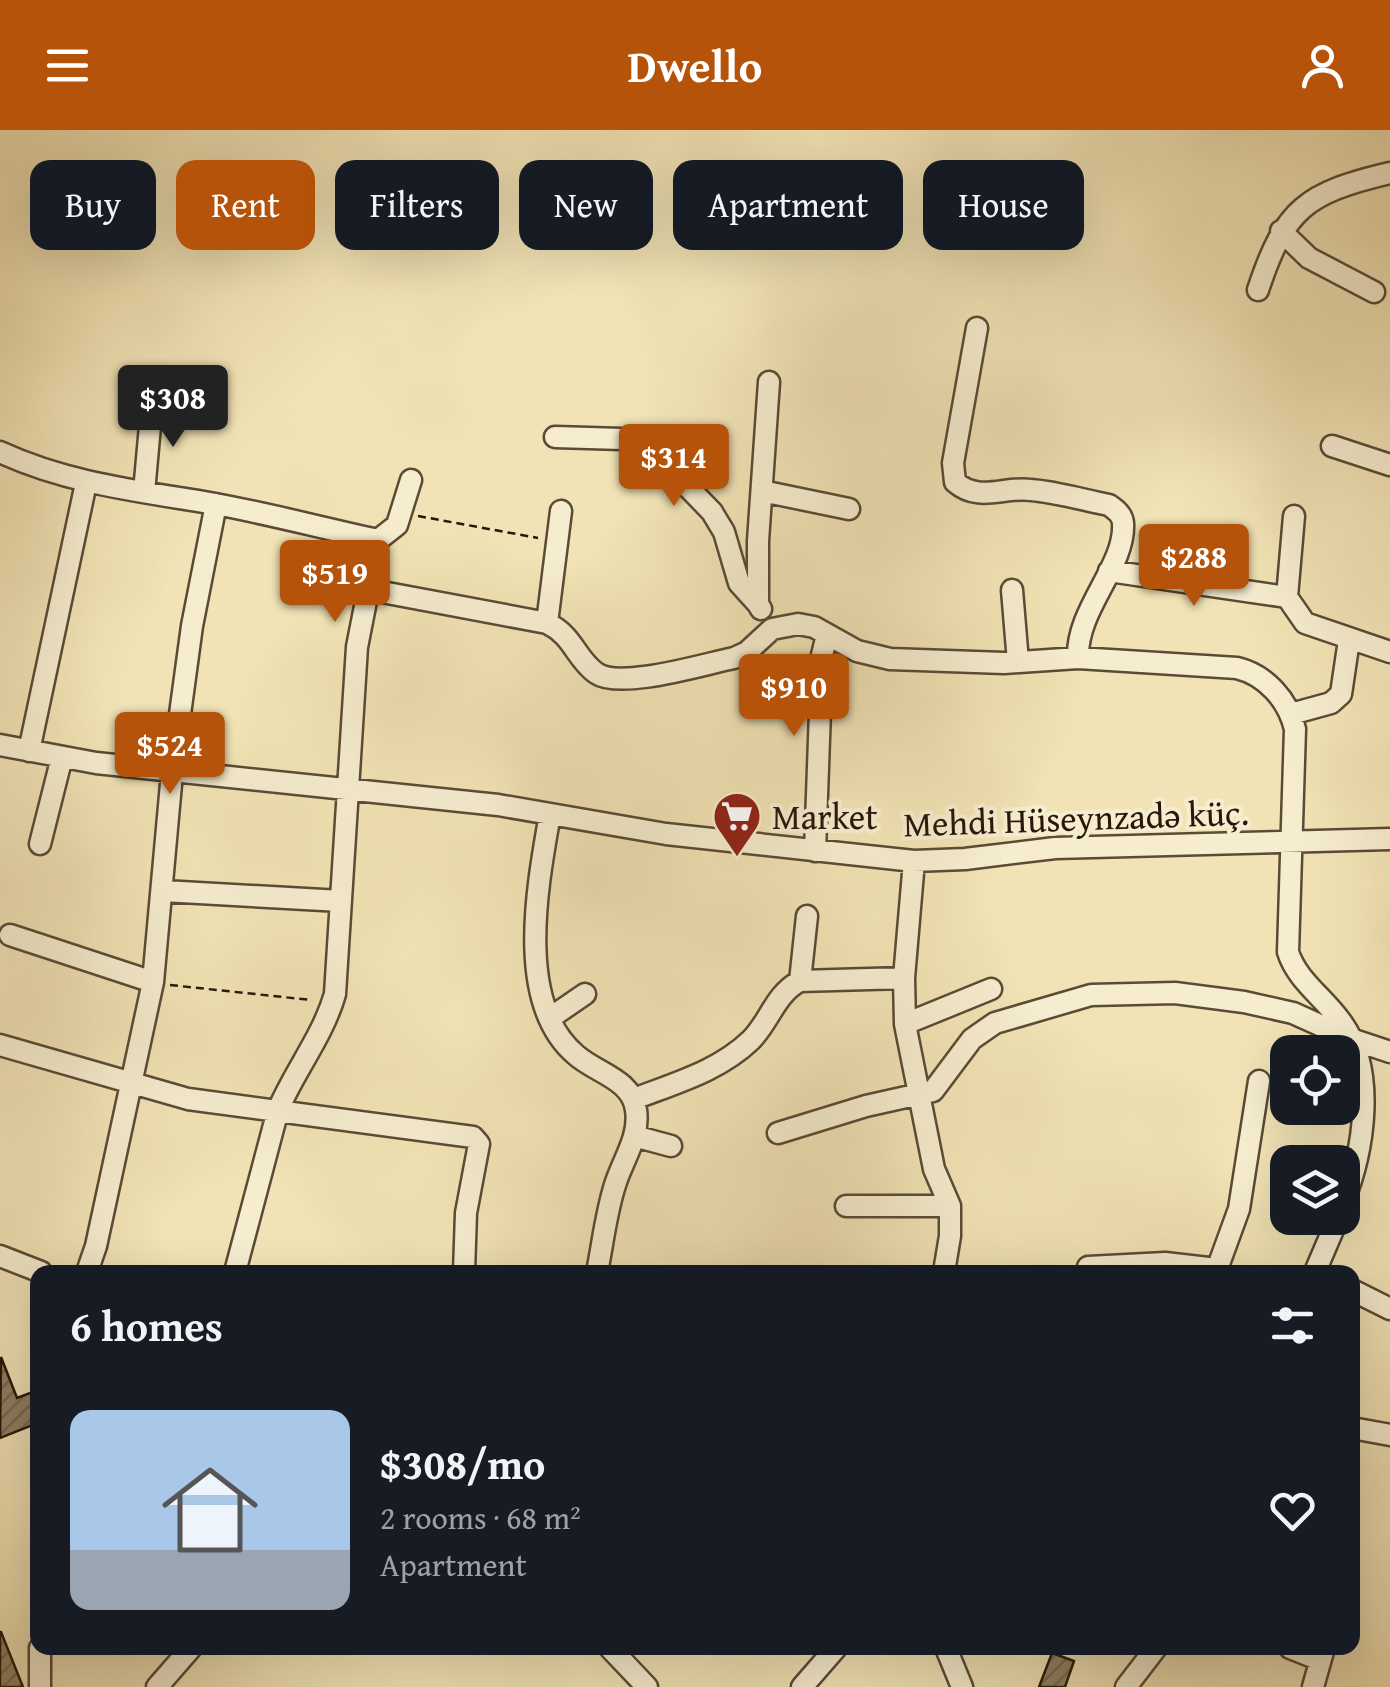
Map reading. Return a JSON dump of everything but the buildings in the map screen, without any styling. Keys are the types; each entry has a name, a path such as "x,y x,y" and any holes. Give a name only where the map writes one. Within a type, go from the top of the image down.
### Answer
{"street":[{"path":"1258,290 1281,231 1292,215 1314,199 1390,173"},
{"path":"1281,231 1309,258 1374,292"},
{"path":"977,328 953,464 955,482 962,488 988,494 1029,489 1109,506 1123,522 1108,571 1081,629 1078,658"},
{"path":"758,604 769,382"},
{"path":"144,492 152,404"},
{"path":"556,437 622,439 654,452 712,512 724,532 739,583 758,604 772,629"},
{"path":"1332,446 1390,465"},
{"path":"0,452 35,468 86,483 216,504 378,540 390,533 402,514 411,480"},
{"path":"29,751 86,483"},
{"path":"762,491 848,509"},
{"path":"89,1265 154,982 172,772 192,626 216,504"},
{"path":"547,623 561,511"},
{"path":"1294,516 1287,597 1304,623 1390,652"},
{"path":"237,1265 278,1110 332,1006 337,978 357,647 378,540"},
{"path":"1108,571 1287,597"},
{"path":"366,589 547,623 571,639 589,667 610,680 734,658 747,652 772,629 798,624 814,627 842,646 890,659 1018,662 1078,658 1253,672 1268,682 1291,714 1296,744 1288,952 1294,968 1342,1021 1349,1035"},
{"path":"1012,590 1018,662"},
{"path":"815,851 822,654 827,634"},
{"path":"1291,714 1331,703 1341,694 1349,640"},
{"name":"Mehdi Hüseynzadə küç.","path":"0,745 172,772 498,805 616,828 914,860 965,859 1056,848 1390,839"},
{"path":"40,844 62,757"},
{"path":"550,814 536,970 539,990 550,1018 576,1056 623,1085 634,1099 637,1122 616,1181 599,1265"},
{"path":"914,860 904,978 905,1024 934,1169 950,1206 945,1265"},
{"path":"163,891 341,901"},
{"path":"800,981 807,916"},
{"path":"10,935 154,982"},
{"path":"634,1099 719,1065 752,1039 786,988 800,981 904,978"},
{"path":"905,1024 991,989"},
{"path":"778,1133 866,1106 932,1092 972,1039 995,1023 1091,995 1175,993 1244,1002 1293,1013 1342,1035"},
{"path":"550,1018 586,994"},
{"path":"1360,1042 1390,1052"},
{"path":"0,1045 188,1100 473,1137 479,1144 466,1213 464,1265"},
{"path":"1360,1069 1364,1127 1360,1146"},
{"path":"1218,1265 1239,1209 1260,1081"},
{"path":"634,1136 671,1146"},
{"path":"846,1206 950,1206"},
{"path":"1319,1265 1331,1235"},
{"path":"0,1256 30,1268"},
{"path":"1126,1265 1178,1265"},
{"path":"1360,1294 1390,1309"},
{"path":"1360,1429 1390,1434"},
{"path":"40,1655 40,1687"},
{"path":"157,1687 185,1655"},
{"path":"616,1655 639,1684"},
{"path":"802,1687 830,1655"},
{"path":"949,1655 962,1687"},
{"path":"1126,1687 1151,1655"},
{"path":"1313,1687 1321,1655"}],"path":[{"path":"402,514 559,541"},
{"path":"154,982 304,998 332,1006"}],"place":[{"name":"Market","path":"737,858"}]}
